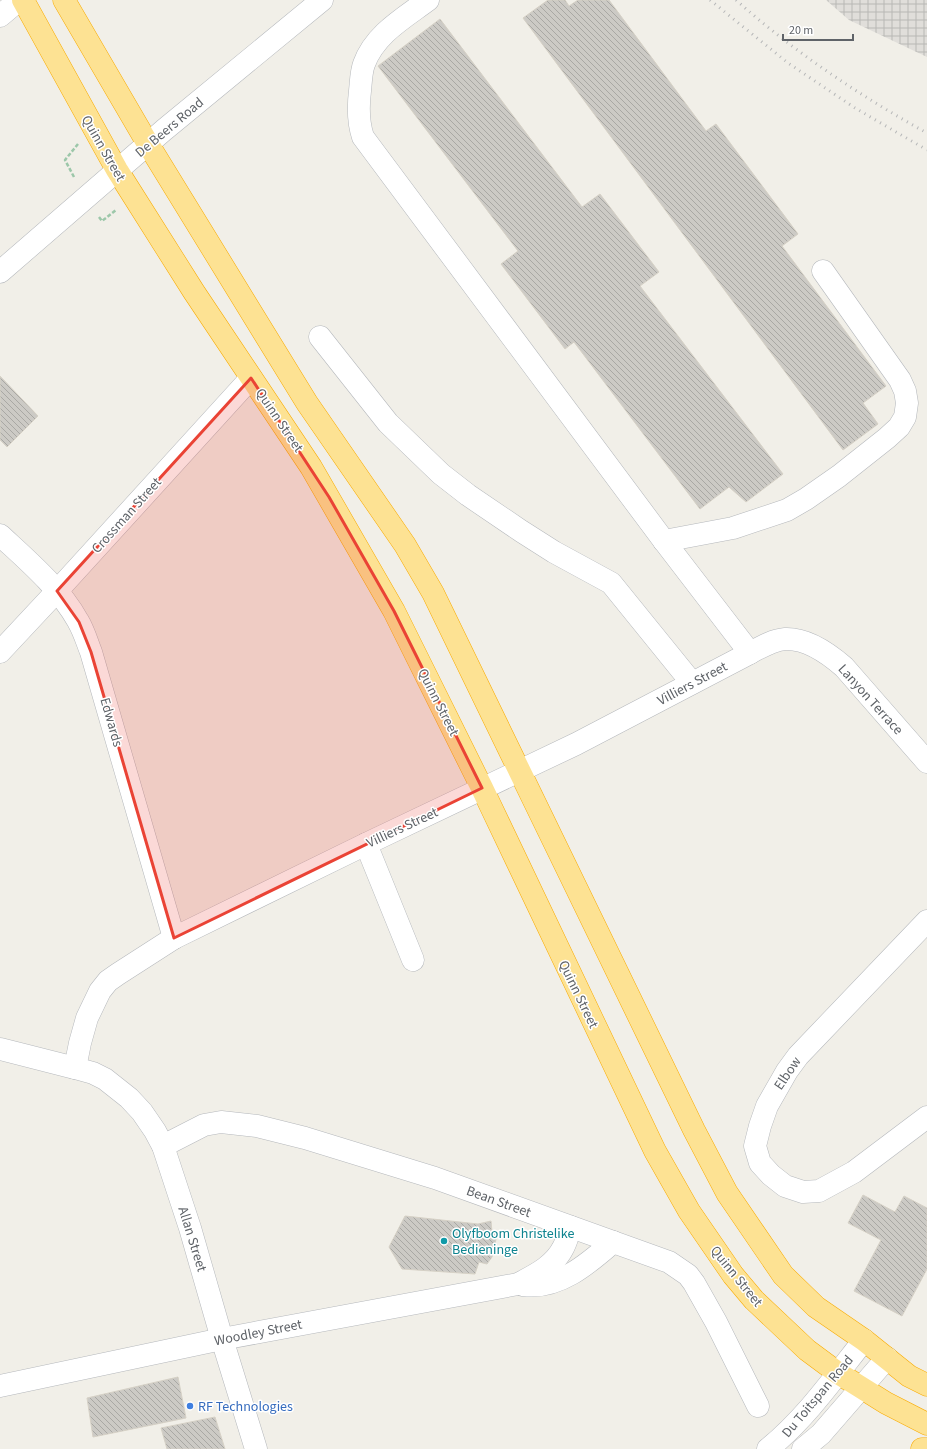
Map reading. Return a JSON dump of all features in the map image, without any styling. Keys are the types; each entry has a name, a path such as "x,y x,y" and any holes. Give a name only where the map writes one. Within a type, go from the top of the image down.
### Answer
{"highway":[{"name":"Quinn Street","path":"23,0 116,170 250,378 312,467 394,611 482,788 644,1130 689,1211 732,1275 754,1300 807,1350 862,1388"},
{"path":"64,0 148,144 307,403 405,545 434,593 694,1130 727,1193 783,1275 816,1307 864,1340 909,1376 927,1384"},
{"name":"Du Toitspan Road","path":"862,1388 886,1403 927,1424"},
{"path":"922,1449 927,1448"}],"street":[{"path":"0,16 19,0"},
{"path":"258,54 300,0"},
{"name":"De Beers Road","path":"0,272 116,170 322,0"},
{"path":"428,0 384,33 372,48 364,65 358,105 360,127 363,137 664,541 750,653"},
{"path":"664,541 733,528 787,510 839,476 899,427 905,416 907,403 905,391 900,380 823,271"},
{"path":"320,338 388,423 441,474 468,495 521,531 554,552 611,583 692,683"},
{"name":"Crossman Street","path":"0,652 250,378"},
{"name":"Edwards","path":"0,534 67,602 79,622 91,652 174,938"},
{"name":"Villiers Street","path":"75,1068 87,1018 100,991 108,981 174,938 482,788 576,744 772,642 785,639"},
{"name":"Lanyon Terrace","path":"785,639 800,641 832,656 844,667 927,762"},
{"path":"366,844 413,960"},
{"name":"Elbow","path":"927,921 798,1056 777,1087 767,1106 755,1146 760,1163 771,1175 785,1186 803,1192 819,1191 854,1172 927,1116"},
{"path":"0,1049 75,1068"},
{"name":"Allan Street","path":"75,1068 93,1073 105,1079 121,1091 142,1112 163,1146 190,1228 256,1449"},
{"name":"Bean Street","path":"163,1146 204,1125 220,1122 257,1126 305,1138 435,1178 669,1262 688,1275 716,1322 758,1406"},
{"name":"Woodley Street","path":"518,1284 549,1265 558,1256 564,1247 571,1227"},
{"name":"Woodley Street","path":"0,1386 222,1339 518,1284 532,1286 546,1284 576,1271 613,1242"},
{"name":"Du Toitspan Road","path":"768,1449 781,1439 803,1416 864,1340"},
{"name":"Du Toitspan Road","path":"803,1449 821,1434 862,1388 886,1358"}],"highlighted area":[{"path":"251,378 329,497 394,611 482,788 174,938 91,652 79,622 57,591"}],"shaded area":[{"path":"826,0 927,0 927,57 849,20"}],"building":[{"path":"548,0 565,0 569,6 578,0 609,0 706,131 716,124 798,234 782,246 886,386 863,403 878,424 843,450 523,18"},
{"path":"440,19 582,207 600,194 659,272 640,286 783,474 746,502 729,487 700,509 574,342 565,349 501,264 518,251 378,66"},
{"path":"0,376 38,416 7,447 0,440"},
{"path":"863,1195 895,1212 904,1196 927,1208 927,1269 902,1316 854,1291 881,1240 848,1223"},
{"name":"Olyfboom Christelike Bedieninge","path":"405,1216 478,1224 491,1221 492,1232 497,1235 492,1257 487,1264 479,1262 475,1274 402,1269 389,1247"},
{"path":"178,1377 186,1418 93,1437 87,1398"},
{"path":"215,1417 225,1449 167,1449 161,1428"}],"railway":[{"path":"710,0 788,63 855,108 927,150"},
{"path":"736,0 780,37 828,72 877,104 927,133"}],"place":[{"name":"Olyfboom Christelike Bedieninge","path":"444,1241"},
{"name":"RF Technologies","path":"190,1406"}]}
